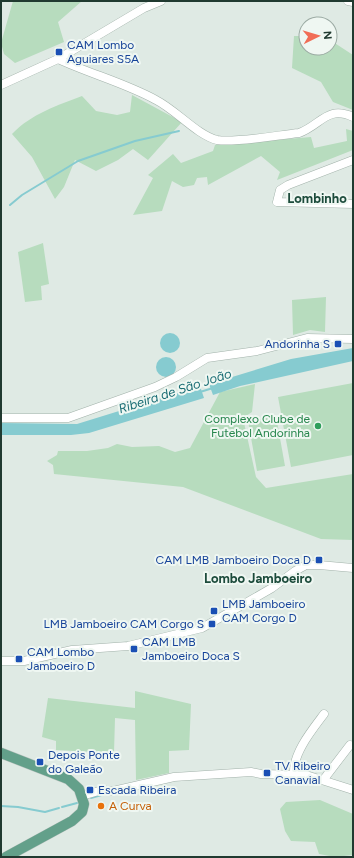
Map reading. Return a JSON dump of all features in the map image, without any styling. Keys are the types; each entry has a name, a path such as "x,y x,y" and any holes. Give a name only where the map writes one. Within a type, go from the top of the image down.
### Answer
{"main road":[{"path":"1,753 68,779 76,785 83,800 82,812 72,821 6,857"}],"street":[{"path":"1,86 58,59 144,8 161,1"},
{"path":"348,1 353,2"},
{"path":"58,59 110,79 157,100 206,135 218,140 300,133 307,130 333,112 341,112 353,117"},
{"path":"353,160 288,185 280,190 277,202 353,204"},
{"path":"1,418 68,418 155,387 176,377 207,358 257,352 307,338 353,338"},
{"path":"1,661 24,661 72,650 128,646 202,628 272,588 306,565 319,564 353,568"},
{"path":"294,773 294,765 301,750 324,714"},
{"path":"324,779 350,745"},
{"path":"83,800 102,790 113,791 174,777 198,774 251,772 262,774 294,773 324,779 353,790"}],"green space":[{"path":"13,1 82,1 58,22 64,42 15,63 4,54 1,43"},
{"path":"294,36 298,36 298,56 338,56 338,45 353,55 353,110 333,102 321,82 292,68"},
{"path":"132,95 182,122 148,160 133,149 118,160 96,171 75,160 64,187 55,199 32,157 12,134 19,127 36,116 82,96 96,111 117,115 130,112"},
{"path":"346,129 353,131 353,150 277,180 280,172 261,156 208,185 207,177 197,178 194,185 183,187 172,181 162,211 133,215 153,178 148,175 173,154 181,163 213,151 215,145 311,137 314,148 347,141"},
{"path":"43,243 49,284 41,286 42,300 25,302 18,252"},
{"path":"326,297 325,332 310,330 293,335 292,300"},
{"name":"Complexo Clube de Futebol Andorinha","path":"353,383 353,455 291,467 278,397"},
{"path":"255,384 252,412 243,418 256,477 266,488 353,474 353,540 321,539 183,487 54,474 53,465 47,461 57,455 58,451 87,451 108,448 117,444 132,447 159,446 175,452 190,448 220,392"},
{"path":"276,416 285,466 257,471 248,421"},
{"path":"135,691 191,704 189,750 169,751 169,773 136,780 135,720 115,718 114,753 56,750 56,741 42,737 48,698 135,708"},
{"path":"320,800 353,814 353,855 335,857 319,854 315,842 291,841 285,831 280,809 286,802"}],"water":[{"path":"166,333 174,333 180,339 180,347 174,353 166,353 160,347 160,339"},
{"path":"353,348 353,361 240,386 213,395 209,384 291,359"},
{"path":"162,357 170,357 176,363 176,371 170,377 162,377 156,371 156,363"},
{"path":"200,386 204,398 89,433 71,435 1,435 1,423 77,424"}],"waterway":[{"path":"10,205 22,195 78,161 135,141 179,131"},
{"name":"Ribeira de São João","path":"200,392 213,388"},
{"path":"91,798 105,794"},
{"path":"62,807 77,803"},
{"path":"1,806 18,807 45,812 59,808"}],"place":[{"name":"CAM Lombo Aguiares S5A","path":"59,52"},
{"name":"Andorinha S","path":"338,344"},
{"name":"Complexo Clube de Futebol Andorinha","path":"318,426"},
{"name":"CAM LMB Jamboeiro Doca D","path":"319,560"},
{"name":"LMB Jamboeiro CAM Corgo D","path":"214,611"},
{"name":"LMB Jamboeiro CAM Corgo S","path":"212,624"},
{"name":"CAM LMB Jamboeiro Doca S","path":"134,649"},
{"name":"CAM Lombo Jamboeiro D","path":"19,659"},
{"name":"Depois Ponte do Galeão","path":"40,762"},
{"name":"TV Ribeiro Canavial","path":"267,773"},
{"name":"Escada Ribeira","path":"90,790"},
{"name":"A Curva","path":"101,806"}],"district":[{"name":"Lombinho","path":"317,198"},
{"name":"Lombo Jamboeiro","path":"258,578"}]}
